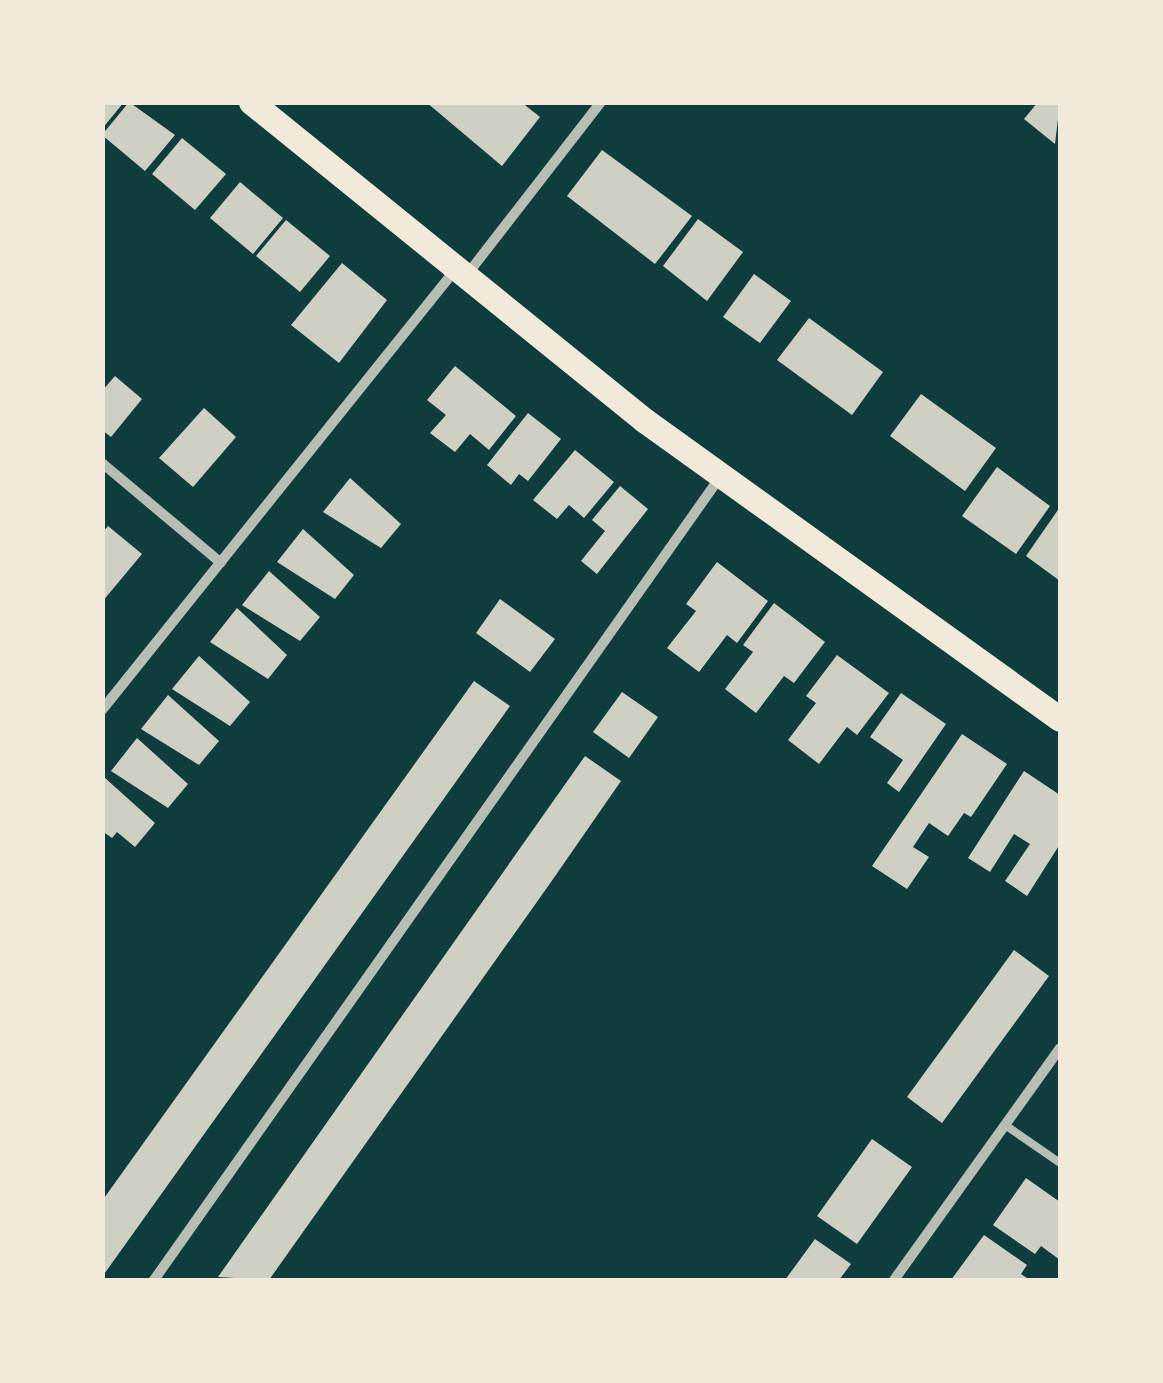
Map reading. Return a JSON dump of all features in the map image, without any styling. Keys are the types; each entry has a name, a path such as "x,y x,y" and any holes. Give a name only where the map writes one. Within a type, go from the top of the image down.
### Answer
{"main road":[{"path":"251,102 720,477 1060,719"}],"street":[{"path":"102,710 601,102"},
{"path":"102,463 221,563"},
{"path":"154,1280 720,477"},
{"path":"894,1280 1060,1048"}],"lane":[{"path":"1006,1125 1060,1163"}],"building":[{"path":"102,102 124,102 102,129"},
{"path":"129,102 175,135 145,171 102,135"},
{"path":"426,102 521,102 540,117 502,166"},
{"path":"1038,102 1060,102 1055,144 1024,119"},
{"path":"182,138 226,174 195,210 152,174"},
{"path":"602,150 692,216 655,264 567,196"},
{"path":"240,182 283,218 253,254 210,218"},
{"path":"698,219 743,252 707,301 663,266"},
{"path":"286,220 330,256 300,292 256,256"},
{"path":"342,263 387,300 339,363 291,325"},
{"path":"754,274 791,301 760,343 723,317"},
{"path":"809,318 883,372 852,415 777,360"},
{"path":"455,366 516,416 489,450 470,434 455,452 430,433 446,415 427,400"},
{"path":"115,376 142,399 111,437 102,430 102,391"},
{"path":"921,394 996,448 965,491 890,436"},
{"path":"204,408 236,437 193,487 159,458"},
{"path":"528,413 561,439 528,481 519,474 511,485 487,465"},
{"path":"575,450 614,482 584,518 569,505 557,519 533,500"},
{"path":"997,467 1050,506 1016,554 962,516"},
{"path":"350,478 401,524 381,548 323,512"},
{"path":"620,486 648,509 597,574 581,561 605,531 592,520"},
{"path":"1060,507 1060,581 1026,556"},
{"path":"108,526 142,554 102,602 102,533"},
{"path":"303,529 354,575 335,599 277,562"},
{"path":"717,562 768,601 737,643 727,635 699,672 667,648 696,611 686,604"},
{"path":"269,571 320,617 300,641 242,605"},
{"path":"500,599 555,639 530,672 476,633"},
{"path":"774,603 825,642 794,683 784,676 756,713 725,689 753,652 743,645"},
{"path":"237,608 287,655 268,679 210,642"},
{"path":"837,655 889,693 857,735 847,727 819,764 788,740 816,703 806,696"},
{"path":"199,656 250,702 230,726 172,689"},
{"path":"474,681 510,706 102,1277 102,1201"},
{"path":"622,692 658,717 629,758 593,732"},
{"path":"901,693 946,724 899,792 887,783 903,760 870,737"},
{"path":"168,695 219,741 199,765 141,729"},
{"path":"962,734 1007,764 971,817 964,813 948,836 929,823 913,847 929,857 907,889 872,866"},
{"path":"137,738 188,784 168,808 111,771"},
{"path":"585,756 621,781 551,882 269,1280 218,1277"},
{"path":"1024,771 1060,795 1060,844 1027,896 1005,881 1030,844 1014,834 990,872 968,858"},
{"path":"104,777 155,823 135,847 117,832 112,838 102,831"},
{"path":"1014,950 1049,976 942,1123 907,1097"},
{"path":"872,1139 912,1167 857,1244 817,1216"},
{"path":"1026,1178 1060,1202 1060,1260 1041,1246 1035,1254 993,1225"},
{"path":"984,1235 1027,1265 1021,1274 1030,1280 951,1280"},
{"path":"815,1239 851,1264 839,1280 785,1280"}]}
